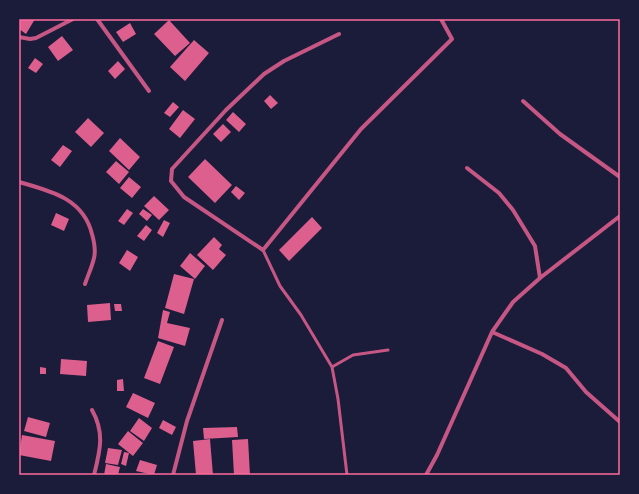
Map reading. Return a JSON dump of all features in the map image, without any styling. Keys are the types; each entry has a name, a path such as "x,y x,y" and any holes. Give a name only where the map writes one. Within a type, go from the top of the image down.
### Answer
{"street":[{"path":"19,37 30,39 36,38 73,19"},
{"path":"97,19 149,91"},
{"path":"339,34 284,61 264,74 226,110 172,170 171,181 184,197 263,250 361,129 452,39 441,19"},
{"path":"523,101 560,134 620,178"},
{"path":"467,168 499,193 513,210 535,246 540,278"},
{"path":"19,182 62,195 72,202 83,214 90,228 95,244 94,257 85,284"},
{"path":"426,475 437,456 492,332 513,302 540,278 620,216"},
{"path":"173,475 187,421 222,320"},
{"path":"492,332 542,354 566,368 586,392 620,422"},
{"path":"92,410 98,422 101,438 94,475"}],"lane":[{"path":"263,250 280,286 301,315 332,367 338,399 346,475"},
{"path":"332,367 353,355 388,350"}],"building":[{"path":"19,19 35,19 26,34 19,29"},
{"path":"169,20 190,43 175,56 154,34"},
{"path":"130,23 136,34 123,42 116,32"},
{"path":"62,36 73,50 58,61 48,47"},
{"path":"194,40 209,53 185,81 170,67"},
{"path":"35,58 43,64 36,73 28,68"},
{"path":"118,61 125,69 115,79 108,71"},
{"path":"270,95 278,103 271,109 264,101"},
{"path":"173,102 179,107 170,117 164,113"},
{"path":"183,110 195,119 180,138 169,129"},
{"path":"233,112 246,124 239,132 226,120"},
{"path":"88,118 104,133 91,147 75,132"},
{"path":"223,124 231,132 221,142 213,134"},
{"path":"120,138 140,157 129,170 109,151"},
{"path":"63,145 72,151 60,167 51,160"},
{"path":"205,159 232,185 215,203 188,177"},
{"path":"116,161 129,172 119,184 106,172"},
{"path":"129,177 141,187 132,198 120,188"},
{"path":"236,186 245,193 239,200 231,192"},
{"path":"154,196 169,210 159,220 144,206"},
{"path":"127,209 133,213 124,225 118,221"},
{"path":"143,209 152,215 147,221 139,214"},
{"path":"56,213 69,219 64,231 51,225"},
{"path":"312,217 322,228 289,261 279,250"},
{"path":"164,220 170,223 163,237 157,233"},
{"path":"146,225 152,230 144,241 137,236"},
{"path":"214,237 222,245 219,249 226,255 213,270 197,255"},
{"path":"127,250 138,257 130,271 119,263"},
{"path":"190,253 205,266 195,279 180,266"},
{"path":"174,274 194,279 184,314 165,308"},
{"path":"110,303 111,320 88,322 87,305"},
{"path":"114,304 121,304 122,311 115,311"},
{"path":"163,310 170,312 167,323 190,328 185,346 158,338"},
{"path":"158,341 174,347 160,384 144,378"},
{"path":"61,359 87,361 86,376 60,374"},
{"path":"40,367 46,368 46,374 40,374"},
{"path":"123,379 124,391 117,391 117,380"},
{"path":"133,393 155,403 148,418 126,407"},
{"path":"28,417 50,423 46,437 24,431"},
{"path":"139,418 152,428 144,441 130,431"},
{"path":"163,420 176,427 172,435 159,428"},
{"path":"237,427 238,437 204,439 203,428"},
{"path":"128,431 143,443 133,456 118,444"},
{"path":"22,435 55,441 51,461 19,455"},
{"path":"210,439 213,475 196,475 193,441"},
{"path":"248,439 250,475 234,475 232,440"},
{"path":"108,448 122,450 118,465 105,463"},
{"path":"124,452 129,453 126,466 121,464"},
{"path":"140,460 157,465 154,475 136,471"},
{"path":"106,464 120,467 118,475 104,475"}]}
